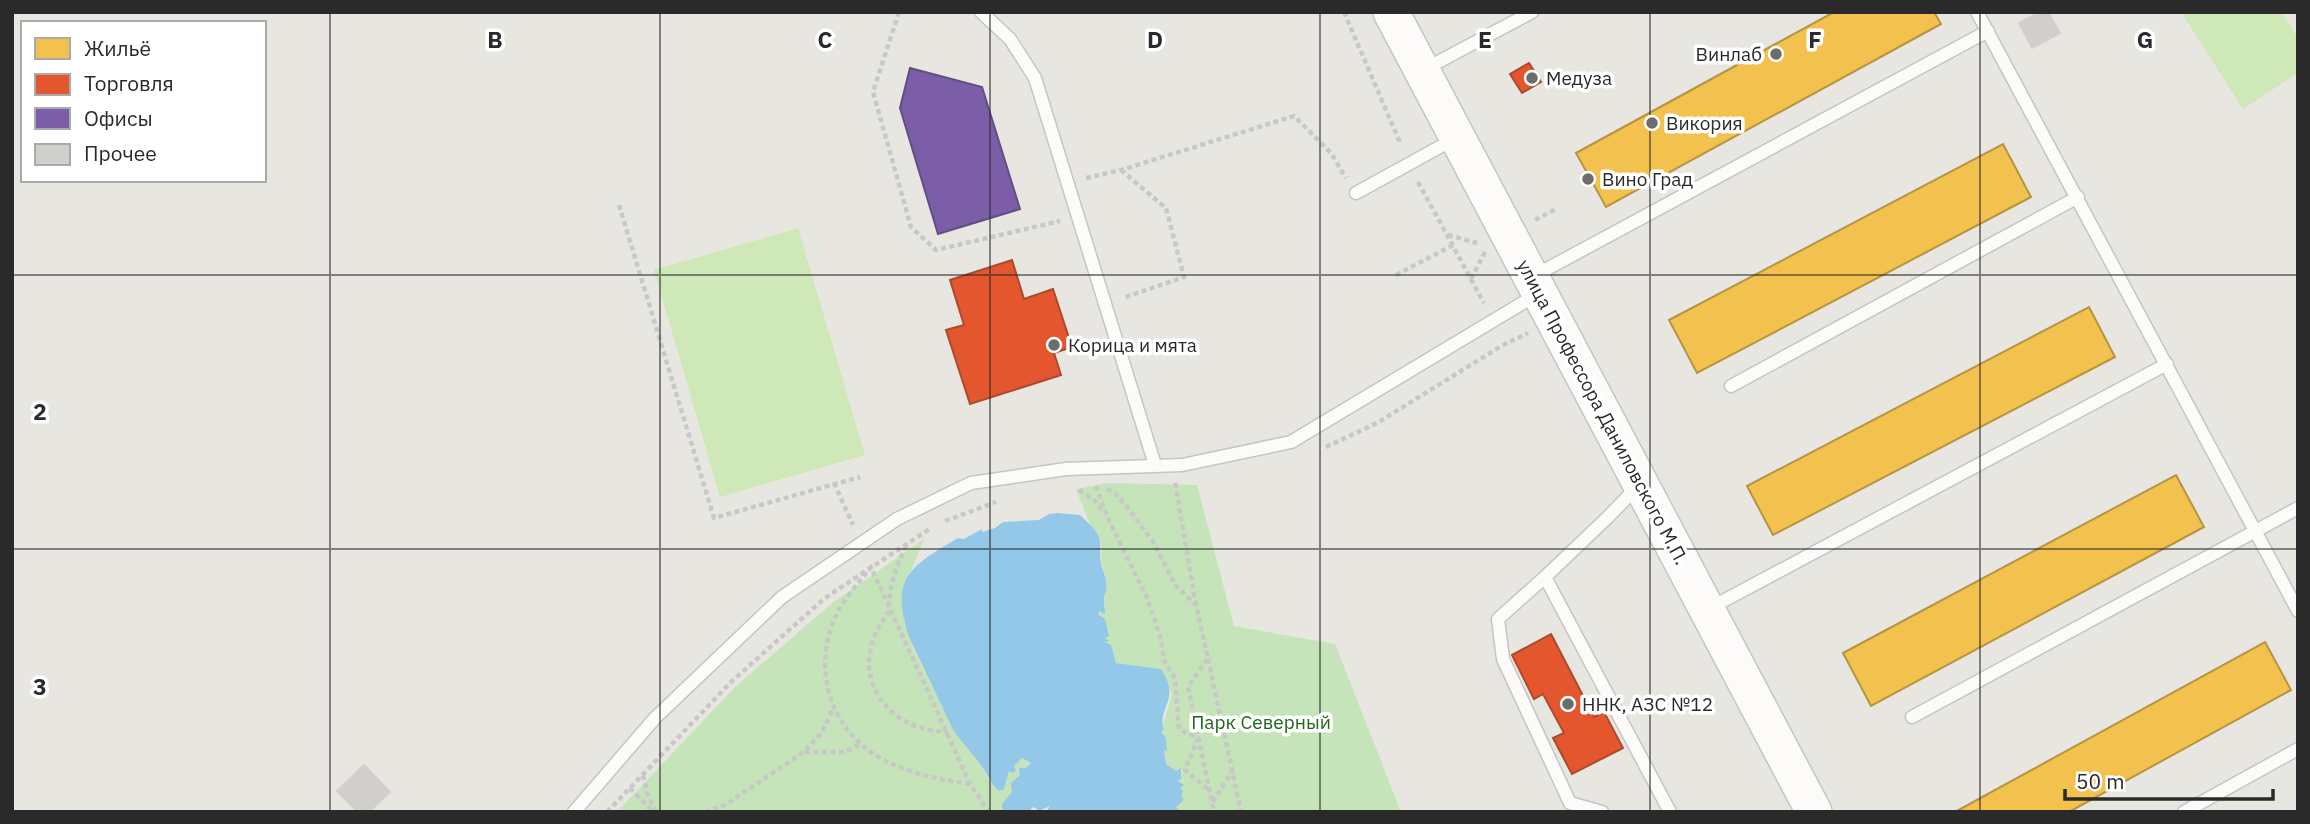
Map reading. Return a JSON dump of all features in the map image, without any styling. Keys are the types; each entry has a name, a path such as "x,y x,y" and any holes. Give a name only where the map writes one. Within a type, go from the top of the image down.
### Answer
{"main road":[{"name":"улица Профессора Даниловского М.П.","path":"1391,12 1814,812"}],"lane":[{"path":"981,12 1010,39 1035,78 1155,465"},
{"path":"1422,71 1532,12"},
{"path":"1978,12 2298,611"},
{"path":"574,812 655,718 782,597 897,519 971,483 1066,469 1182,465 1291,442 1542,297 1988,31"},
{"path":"1356,193 1456,138"},
{"path":"1731,386 2078,198"},
{"path":"1707,609 2166,364"},
{"path":"1602,812 1570,803 1503,659 1498,619 1608,517 1640,483"},
{"path":"1912,717 2298,508"},
{"path":"1545,577 1670,812"},
{"path":"2183,812 2298,749"}],"path":[{"path":"900,12 873,92 911,227 936,250 1078,217"},
{"path":"1068,182 1121,170 1294,116 1331,153 1356,193"},
{"path":"1105,303 1184,277 1166,208 1121,170"},
{"path":"619,205 714,518 860,477"},
{"path":"1447,235 1488,246"},
{"path":"1396,275 1453,245"},
{"path":"1319,450 1377,423 1503,345 1542,297"},
{"path":"1163,482 1188,480"},
{"path":"1094,482 1115,493 1129,509 1153,542 1176,586 1196,605"},
{"path":"1094,482 1105,482"},
{"path":"1094,482 1106,514 1147,598 1160,636 1165,663 1175,678 1179,729 1198,738"},
{"path":"1174,482 1196,605 1241,812"},
{"path":"834,483 861,541"},
{"path":"1069,486 1081,484"},
{"path":"1076,489 1083,491 1106,514"},
{"path":"607,812 732,681 825,598 938,524 984,505 1007,499"},
{"path":"910,540 895,567 889,609 871,640 867,664 873,685 885,705 900,719 932,731 948,732"},
{"path":"871,567 970,784 989,812"},
{"path":"871,567 832,623 826,646 824,674 833,709 860,744 890,763 931,778 970,784"},
{"path":"1208,658 1188,687 1213,809"},
{"path":"705,812 725,805 804,752 821,732 833,709"},
{"path":"1198,738 1185,770 1209,790"},
{"path":"804,752 845,752 860,744"},
{"path":"1213,809 1232,770"},
{"path":"643,774 655,812"},
{"path":"630,788 655,812"},
{"path":"724,812 725,805"}],"green space":[{"path":"2181,12 2281,12 2298,38 2298,73 2243,109"},
{"path":"798,228 865,455 720,497 654,270"},
{"name":"Парк Северный","path":"1107,483 1197,485 1234,626 1335,644 1401,812 1181,812 1176,807 1182,771 1181,768 1176,771 1166,764 1166,738 1161,732 1172,694 1161,669 1116,663 1110,645 1103,642 1099,610 1106,607 1104,596 1107,583 1100,557 1102,550 1076,489"},
{"path":"924,539 903,591 904,622 913,647 953,730 982,767 989,781 1005,782 1009,770 1014,773 1014,766 1022,758 1031,763 1020,775 1004,812 617,812 735,687 831,604"}],"water":[{"path":"1049,514 1080,515 1099,537 1100,559 1107,587 1104,596 1105,614 1099,611 1099,615 1105,619 1109,636 1105,638 1109,641 1104,642 1111,645 1116,663 1161,669 1167,680 1169,696 1162,722 1164,730 1161,732 1166,738 1166,764 1176,771 1181,768 1181,779 1178,781 1184,785 1180,788 1184,800 1176,807 1181,812 1046,812 1050,806 1037,812 1033,807 1028,812 1003,811 1002,804 1012,792 1011,783 1020,775 1019,768 1026,768 1031,763 1022,758 1014,766 1016,771 1009,771 1004,789 999,791 996,788 953,730 909,637 903,617 903,587 917,566 958,538 964,539 982,529 982,532 995,528 1003,522 1039,520"}],"building: Жильё":[{"path":"1834,12 1934,12 1941,24 1606,207 1576,153"},
{"path":"2003,144 2031,197 1697,373 1669,320"},
{"path":"2089,307 2115,357 1773,535 1747,486"},
{"path":"2176,475 2204,527 1871,706 1843,653"},
{"path":"2265,642 2291,690 2069,812 1955,812"}],"building: Торговля":[{"path":"1529,63 1541,82 1522,93 1510,74"},
{"path":"1012,260 1024,299 1053,289 1072,347 1054,353 1061,375 970,404 946,330 964,325 950,280"},
{"path":"1551,634 1594,717 1604,712 1623,748 1572,774 1553,738 1564,733 1543,694 1534,699 1512,655"}],"building: Офисы":[{"path":"910,68 982,87 1020,209 938,234 900,108"}],"building: Прочее":[{"path":"2040,12 2048,12 2060,33 2032,48 2019,23"},
{"path":"364,765 390,792 369,812 358,812 337,791"}],"place":[{"name":"Винлаб","path":"1776,54"},
{"name":"Медуза","path":"1532,78"},
{"name":"Викория","path":"1652,123"},
{"name":"Вино Град","path":"1588,179"},
{"name":"Корица и мята","path":"1054,345"},
{"name":"ННК, АЗС №12","path":"1568,704"}]}
